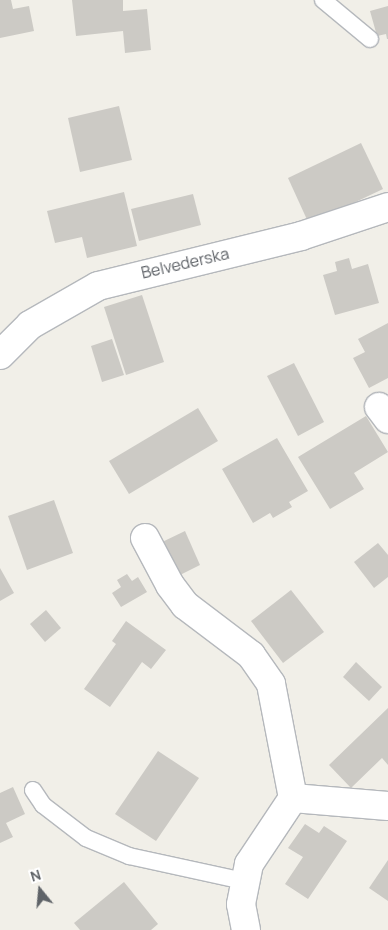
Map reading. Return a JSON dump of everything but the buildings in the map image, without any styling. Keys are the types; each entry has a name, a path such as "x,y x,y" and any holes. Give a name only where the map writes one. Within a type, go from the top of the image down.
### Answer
{"street":[{"name":"Belvederska","path":"0,355 30,325 98,286 301,236 388,207"},
{"path":"145,538 170,585 186,605 251,655 271,684 293,798 250,864 244,882 241,904 246,930"},
{"path":"293,798 388,806"}],"lane":[{"path":"323,0 370,39"},
{"path":"33,790 43,805 86,838 129,856 244,882"}]}
